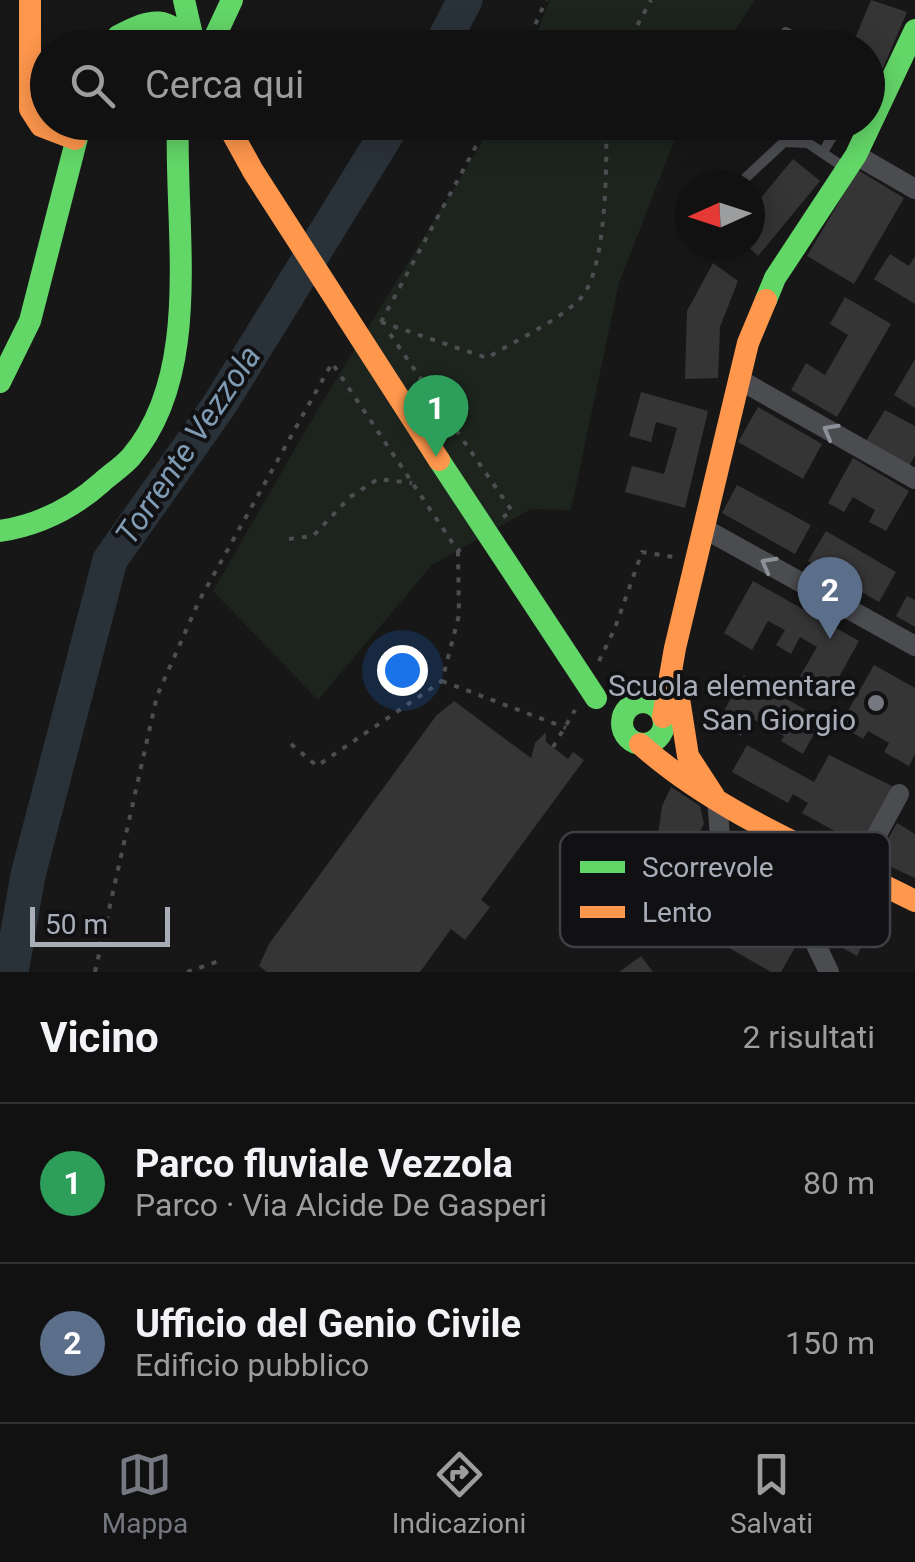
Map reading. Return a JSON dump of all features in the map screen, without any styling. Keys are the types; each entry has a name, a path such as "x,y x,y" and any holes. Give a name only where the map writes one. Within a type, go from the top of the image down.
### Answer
{"street":[{"path":"30,0 30,107"},
{"path":"184,0 195,30"},
{"path":"211,30 232,0"},
{"path":"119,30 125,11"},
{"path":"134,30 159,20 180,30"},
{"path":"885,93 915,30"},
{"path":"0,382 18,356 36,299 76,140"},
{"path":"0,531 23,528 61,513 116,475 156,420 176,364 181,302 177,140"},
{"path":"236,140 589,696 668,768 717,800 779,832"},
{"path":"632,739 654,742 662,724 675,648 748,343 775,278 862,140"},
{"path":"852,162 915,190"},
{"path":"740,380 915,478"},
{"path":"705,529 915,646"},
{"path":"632,739 622,720 657,682 675,648"},
{"path":"675,648 688,756 717,800 720,832"},
{"path":"589,696 655,706 684,776"},
{"path":"879,832 900,794"},
{"path":"890,890 912,902"},
{"path":"817,947 829,972"}],"lane":[{"path":"822,152 830,140"},
{"path":"754,170 784,142 808,143 852,162"}],"path":[{"path":"533,30 546,0"},
{"path":"634,30 650,0"},
{"path":"478,140 382,322 487,358 583,297 600,248 607,182 606,140"},
{"path":"95,972 157,696 199,601 332,363"},
{"path":"289,539 313,536 350,497 378,480 412,483"},
{"path":"291,744 317,766 442,680 460,615 458,551"},
{"path":"598,662 615,628 642,552 657,554"},
{"path":"442,680 566,728"},
{"path":"552,748 589,696"},
{"path":"187,972 219,961"}],"shaded area":[{"path":"550,0 755,0 735,30 538,30"},
{"path":"484,140 674,140 619,283 571,510 531,509 432,565 318,700 213,591 321,404"}],"building":[{"path":"871,0 907,12 885,64 885,30 858,30"},
{"path":"793,159 820,181 765,248 765,193"},
{"path":"858,170 904,198 854,284 807,256"},
{"path":"890,254 909,266 915,256 915,304 874,279"},
{"path":"713,263 738,281 720,327 718,378 685,379 687,311"},
{"path":"845,297 891,324 837,417 791,390 806,363 825,375 848,335 830,324"},
{"path":"915,359 915,408 894,395"},
{"path":"641,392 708,411 685,508 625,492 632,466 664,474 677,428 656,422 651,442 629,436"},
{"path":"758,407 822,444 803,479 738,442"},
{"path":"885,410 915,426 915,455 909,466 866,441"},
{"path":"853,458 909,491 886,531 869,522 875,510 853,497 844,512 828,503"},
{"path":"737,485 811,525 795,554 722,513"},
{"path":"826,531 896,572 879,602 808,561"},
{"path":"753,581 859,641 829,695 799,678 817,647 800,637 791,654 776,645 785,630 768,621 752,650 724,633"},
{"path":"907,596 915,600 915,627 896,616"},
{"path":"874,665 915,688 915,754 909,766 884,752 889,743 868,731 863,739 840,725"},
{"path":"744,675 822,719 803,754 781,741 784,736 751,718 741,736 717,723"},
{"path":"454,701 531,758 535,743 546,732 546,742 568,759 573,752 584,760 481,900 490,907 465,940 451,929 420,972 267,972 259,966 269,944 436,716"},
{"path":"747,745 814,782 829,755 892,786 867,832 836,832 802,813 808,803 793,794 788,803 732,772"},
{"path":"671,787 700,806 704,824 699,832 658,832 662,806"},
{"path":"897,823 915,834 915,878 890,866 890,835"},
{"path":"727,947 795,947 781,972 771,972"},
{"path":"841,947 861,947 857,956"},
{"path":"641,956 653,972 619,972"}],"waterway":[{"name":"Torrente Vezzola","path":"449,30 465,0"},
{"name":"Torrente Vezzola","path":"11,972 28,875 110,560 220,404 383,140"}],"traffic: fast":[{"path":"184,0 191,30"},
{"path":"218,30 232,0"},
{"path":"131,30 159,22 176,30"},
{"path":"885,94 915,30"},
{"path":"0,382 30,321 76,140"},
{"path":"0,531 42,520 79,500 128,460 154,422 169,383 177,341 181,251 178,140"},
{"path":"766,300 775,278 863,140"},
{"path":"439,460 596,698"},
{"path":"643,702 658,708 664,723 658,738 643,744 628,738 622,723 628,708 643,702"}],"traffic: slow":[{"path":"30,0 30,30"},
{"path":"30,30 30,109"},
{"path":"236,140 439,460"},
{"path":"663,717 675,648 748,343 766,300"},
{"path":"677,686 688,756 714,796"},
{"path":"640,744 703,791 775,832"},
{"path":"890,889 915,901"}],"place":[{"name":"Parco fluviale Vezzola","path":"436,457"},
{"name":"Ufficio del Genio Civile","path":"830,639"},
{"name":"Scuola elementare San Giorgio","path":"876,703"}]}
